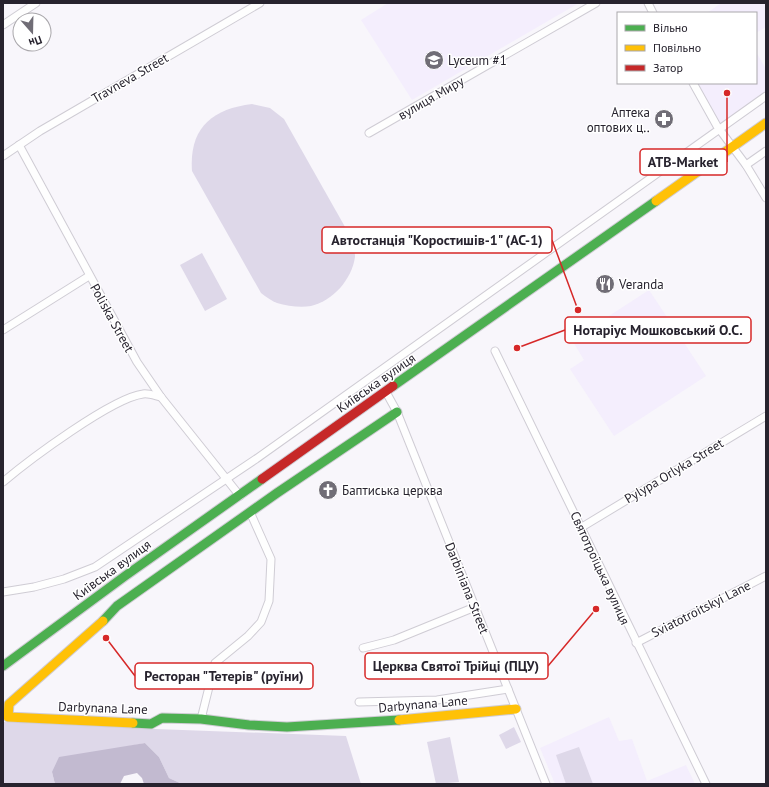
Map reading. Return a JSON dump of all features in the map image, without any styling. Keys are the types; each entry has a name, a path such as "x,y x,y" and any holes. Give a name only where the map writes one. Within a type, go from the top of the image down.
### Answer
{"street":[{"path":"3,25 36,3"},
{"name":"Travneva Street","path":"3,156 40,131 260,3"},
{"name":"вулиця Миру","path":"369,133 596,3"},
{"path":"648,3 653,12"},
{"path":"694,84 719,129 746,165 766,198"},
{"name":"Київська вулиця","path":"3,592 64,579 95,567 225,478 256,459 766,96"},
{"name":"Київська вулиця","path":"3,666 125,576 766,123"},
{"name":"Poliska Street","path":"18,145 137,362 161,397 240,496"},
{"path":"746,165 766,151"},
{"path":"3,330 89,276"},
{"name":"Святотроїцька вулиця","path":"495,351 706,784"},
{"name":"Darbiniana Street","path":"386,392 397,412 546,784"},
{"path":"3,482 62,438 118,402 144,393 161,397"},
{"path":"201,719 215,663 248,636 261,622 269,601 271,560 250,512 397,412"},
{"name":"Pylypa Orlyka Street","path":"582,527 766,416"},
{"name":"Darbynana Lane","path":"250,512 117,606 105,619 9,704 8,717 151,724 162,718 201,719 249,726 287,727 373,722 516,709"},
{"name":"Sviatotroitskyi Lane","path":"636,643 766,576"},
{"path":"363,648 394,640 475,607"},
{"path":"359,702 437,700 508,690"}],"shaded area":[{"name":"Lyceum #1","path":"388,3 579,3 412,100 361,20"},
{"path":"721,3 766,3 766,27 757,32 757,12 708,12"},
{"path":"757,54 766,69 766,94 724,124 717,122 697,84 757,84"},
{"path":"252,104 270,108 284,119 353,241 355,257 346,281 327,299 311,306 298,307 277,303 261,293 192,171 194,144 199,133 206,124 214,116 225,111"},
{"path":"202,253 227,299 205,311 180,265"},
{"path":"649,290 706,376 614,436 570,369 584,360 572,340"},
{"path":"609,717 619,741 632,739 647,781 686,765 695,784 555,784 540,748"},
{"path":"3,719 4,722 346,736 361,784 182,784 169,778 159,757 145,743 110,750 52,772 55,784 3,784"},
{"path":"514,727 521,742 506,749 499,735"},
{"path":"450,737 459,782 436,784 427,742"},
{"path":"145,743 159,757 169,778 182,784 144,784 142,778 137,773 124,776 120,784 55,784 52,772 59,757"},
{"path":"579,747 593,784 566,784 556,755"}],"traffic: fast":[{"path":"393,386 656,201"},
{"path":"103,621 117,606 277,493 397,412"},
{"path":"3,666 125,576 262,479"},
{"path":"133,723 151,724 162,718 201,719 249,725 287,727 399,720"}],"traffic: slow":[{"path":"656,201 766,123"},
{"path":"103,621 9,704 8,717 133,723"},
{"path":"399,720 516,709"}],"traffic: jam":[{"path":"262,479 393,386"}],"place":[{"name":"Lyceum #1","path":"434,60"},
{"name":"ATB-Market","path":"727,93"},
{"name":"Аптека оптових ц‥","path":"664,119"},
{"name":"Veranda","path":"605,284"},
{"name":"Автостанція \"Коростишів-1\" (АС-1)","path":"578,310"},
{"name":"Нотаріус Мошковський О.С.","path":"517,348"},
{"name":"Баптиська церква","path":"328,490"},
{"name":"Церква Святої Трійці (ПЦУ)","path":"596,609"},
{"name":"Ресторан \"Тетерів\" (руїни)","path":"106,638"}]}
